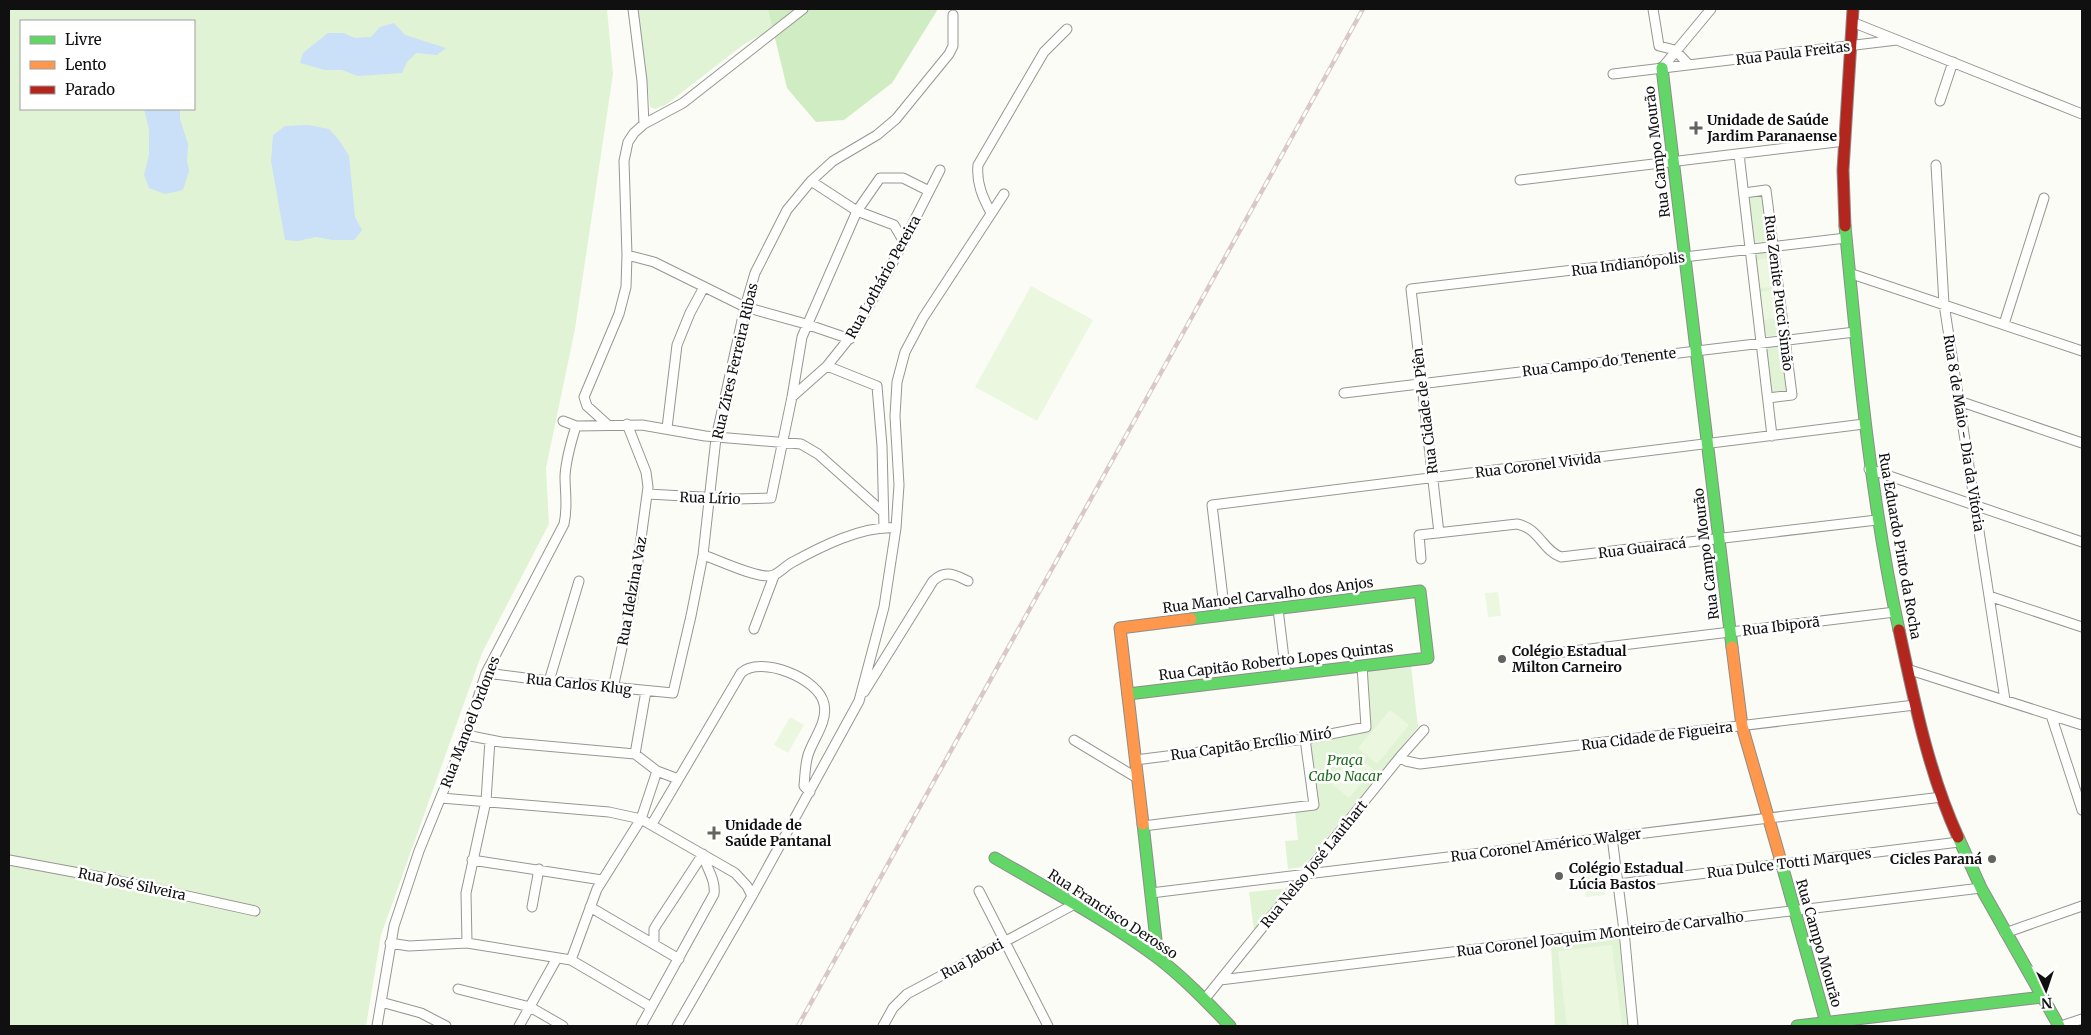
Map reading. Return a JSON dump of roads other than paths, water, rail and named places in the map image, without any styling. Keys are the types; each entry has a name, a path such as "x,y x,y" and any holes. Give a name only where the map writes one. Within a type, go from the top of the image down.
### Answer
{"street":[{"path":"633,9 642,81 644,124"},
{"path":"608,425 587,406 584,397 619,314 626,288 627,255 624,161 628,142 644,124 683,103 802,9"},
{"path":"1653,9 1659,46 1675,50 1689,65"},
{"path":"1662,68 1675,50 1712,9"},
{"name":"Rua Eduardo Pinto da Rocha","path":"1853,9 1843,188 1846,238 1869,469 1894,612 1915,705 1942,797 1959,842 1980,888 2060,1026"},
{"name":"Rua Zires Ferreira Ribas","path":"673,693 703,555 716,438 753,278 787,210 812,181 833,161 877,135 903,112 949,54 953,46 953,15"},
{"name":"Rua Paula Freitas","path":"1852,22 2082,114"},
{"path":"991,213 978,183 978,165 1044,52 1067,29"},
{"name":"Rua Paula Freitas","path":"1613,74 1897,40"},
{"path":"1940,101 1953,62"},
{"name":"Rua Campo Mourão","path":"1662,68 1742,726 1826,1024"},
{"path":"1520,180 1845,141"},
{"name":"Rua Zenite Pucci Simão","path":"1739,154 1772,436"},
{"name":"Rua 8 de Maio - Dia da Vitória","path":"1936,165 1944,304 2005,700"},
{"name":"Rua Lothário Pereira","path":"792,397 827,366 850,339 904,242 940,170"},
{"path":"782,442 792,397 800,345 806,324 857,211 880,178 903,178 929,191"},
{"path":"812,181 857,211 894,225 904,242"},
{"name":"Rua Zenite Pucci Simão","path":"1744,193 1766,190 1792,395 1768,398"},
{"path":"859,701 884,607 896,528 900,485 895,416 900,366 911,338 923,318 1004,194"},
{"path":"2004,324 2044,198"},
{"name":"Rua Indianópolis","path":"1411,289 1846,238"},
{"path":"627,255 654,262 745,307 806,324 850,339"},
{"path":"1849,273 2082,351"},
{"path":"667,428 677,345 690,313 704,287"},
{"name":"Rua Cidade de Piên","path":"1411,289 1439,533"},
{"name":"Rua Campo do Tenente","path":"1344,393 1855,332"},
{"path":"827,366 877,386 882,446 884,527"},
{"path":"1959,401 2082,443"},
{"path":"562,421 576,426 627,424 667,428 716,438 801,444 811,449 883,512"},
{"name":"Rua Idelzina Vaz","path":"612,688 633,598 648,494 646,472 627,424"},
{"name":"Rua Coronel Vivida","path":"1225,615 1212,505 1864,424"},
{"name":"Rua Manoel Ordones","path":"377,1026 390,943 413,869 466,735 486,673 564,524 567,500 566,463 576,426"},
{"name":"Rua Lírio","path":"648,494 709,498 771,498 782,442"},
{"path":"1869,469 2082,542"},
{"name":"Rua Guairacá","path":"1421,559 1418,535 1521,525 1536,534 1555,554 1561,557 1877,520"},
{"path":"754,629 774,576 792,563 856,533 884,527 896,528"},
{"path":"703,555 759,575 774,576"},
{"path":"677,1026 752,896 859,701 934,581 943,574 948,573 968,581"},
{"path":"548,681 578,581"},
{"name":"Rua Manoel Carvalho dos Anjos","path":"1128,694 1120,628 1225,615 1420,592 1428,658"},
{"path":"1989,596 2082,627"},
{"path":"1278,609 1286,675"},
{"name":"Rua Ibiporã","path":"1548,654 1894,612"},
{"name":"Rua Capitão Roberto Lopes Quintas","path":"1128,694 1428,658"},
{"path":"652,824 740,673 757,666 796,676 814,687 821,695 825,712 806,764 804,786 810,792"},
{"name":"Rua Capitão Ercílio Miró","path":"1135,760 1306,739 1366,727 1362,666"},
{"path":"1907,669 2082,725"},
{"name":"Rua Carlos Klug","path":"486,673 612,688 673,693"},
{"path":"635,754 646,691"},
{"path":"1128,694 1158,958"},
{"name":"Rua Cidade de Figueira","path":"1400,757 1406,761 1420,764 1915,705"},
{"path":"2051,715 2082,810"},
{"name":"Rua Nelso José Lauthart","path":"1204,1000 1400,757 1424,730"},
{"path":"466,735 490,740 635,754 657,771 678,778"},
{"path":"1143,826 1314,806 1306,739"},
{"path":"467,943 466,894 486,801 490,740"},
{"path":"1074,740 1138,778"},
{"path":"571,960 602,880 641,819 657,771"},
{"name":"Rua Coronel Américo Walger","path":"1151,893 1942,797"},
{"path":"440,798 609,812 641,819 734,873 742,879 752,896"},
{"path":"1612,837 1624,931 1633,1026"},
{"name":"Rua Dulce Totti Marques","path":"1618,884 1959,842"},
{"path":"654,944 654,929 703,854"},
{"path":"641,1026 714,894 715,883 706,866 703,854"},
{"name":"Rua Francisco Derosso","path":"995,858 1158,958 1230,1026"},
{"name":"Rua José Silveira","path":"9,860 106,878 255,911"},
{"path":"472,860 602,880"},
{"path":"532,907 539,869"},
{"name":"Rua Coronel Joaquim Monteiro de Carvalho","path":"1220,980 1980,888"},
{"path":"979,891 1048,1026"},
{"name":"Rua Jaboti","path":"882,1026 893,1008 907,994 1073,905"},
{"path":"2005,933 2082,906"},
{"path":"590,907 679,958"},
{"path":"390,943 408,946 467,943 571,960 651,1007"},
{"path":"519,1026 557,958"},
{"path":"458,989 530,1007 563,1026"},
{"path":"1797,1026 2042,997"},
{"path":"381,1002 421,1013 446,1026"},
{"path":"2060,1026 2082,1019"}],"water":[{"path":"394,23 405,35 446,48 437,55 416,53 407,62 402,73 358,76 342,70 325,70 300,63 303,53 328,33 343,33 355,38 371,37 380,27"},
{"path":"144,110 180,110 180,119 188,144 187,161 189,171 183,190 165,194 149,188 144,175 149,155 149,129"},
{"path":"308,125 329,129 349,156 355,217 362,230 354,240 333,240 316,237 298,241 285,240 271,161 273,135 285,126"}],"railway":[{"path":"798,1026 1363,9"}],"place":[{"name":"Unidade de Saúde Jardim Paranaense","path":"1696,128"},
{"name":"Colégio Estadual Milton Carneiro","path":"1502,659"},
{"name":"Unidade de Saúde Pantanal","path":"714,833"},
{"name":"Cicles Paraná","path":"1992,859"},
{"name":"Colégio Estadual Lúcia Bastos","path":"1559,876"}],"park label":[{"name":"Praça Cabo Nacar","path":"1345,768"}]}
